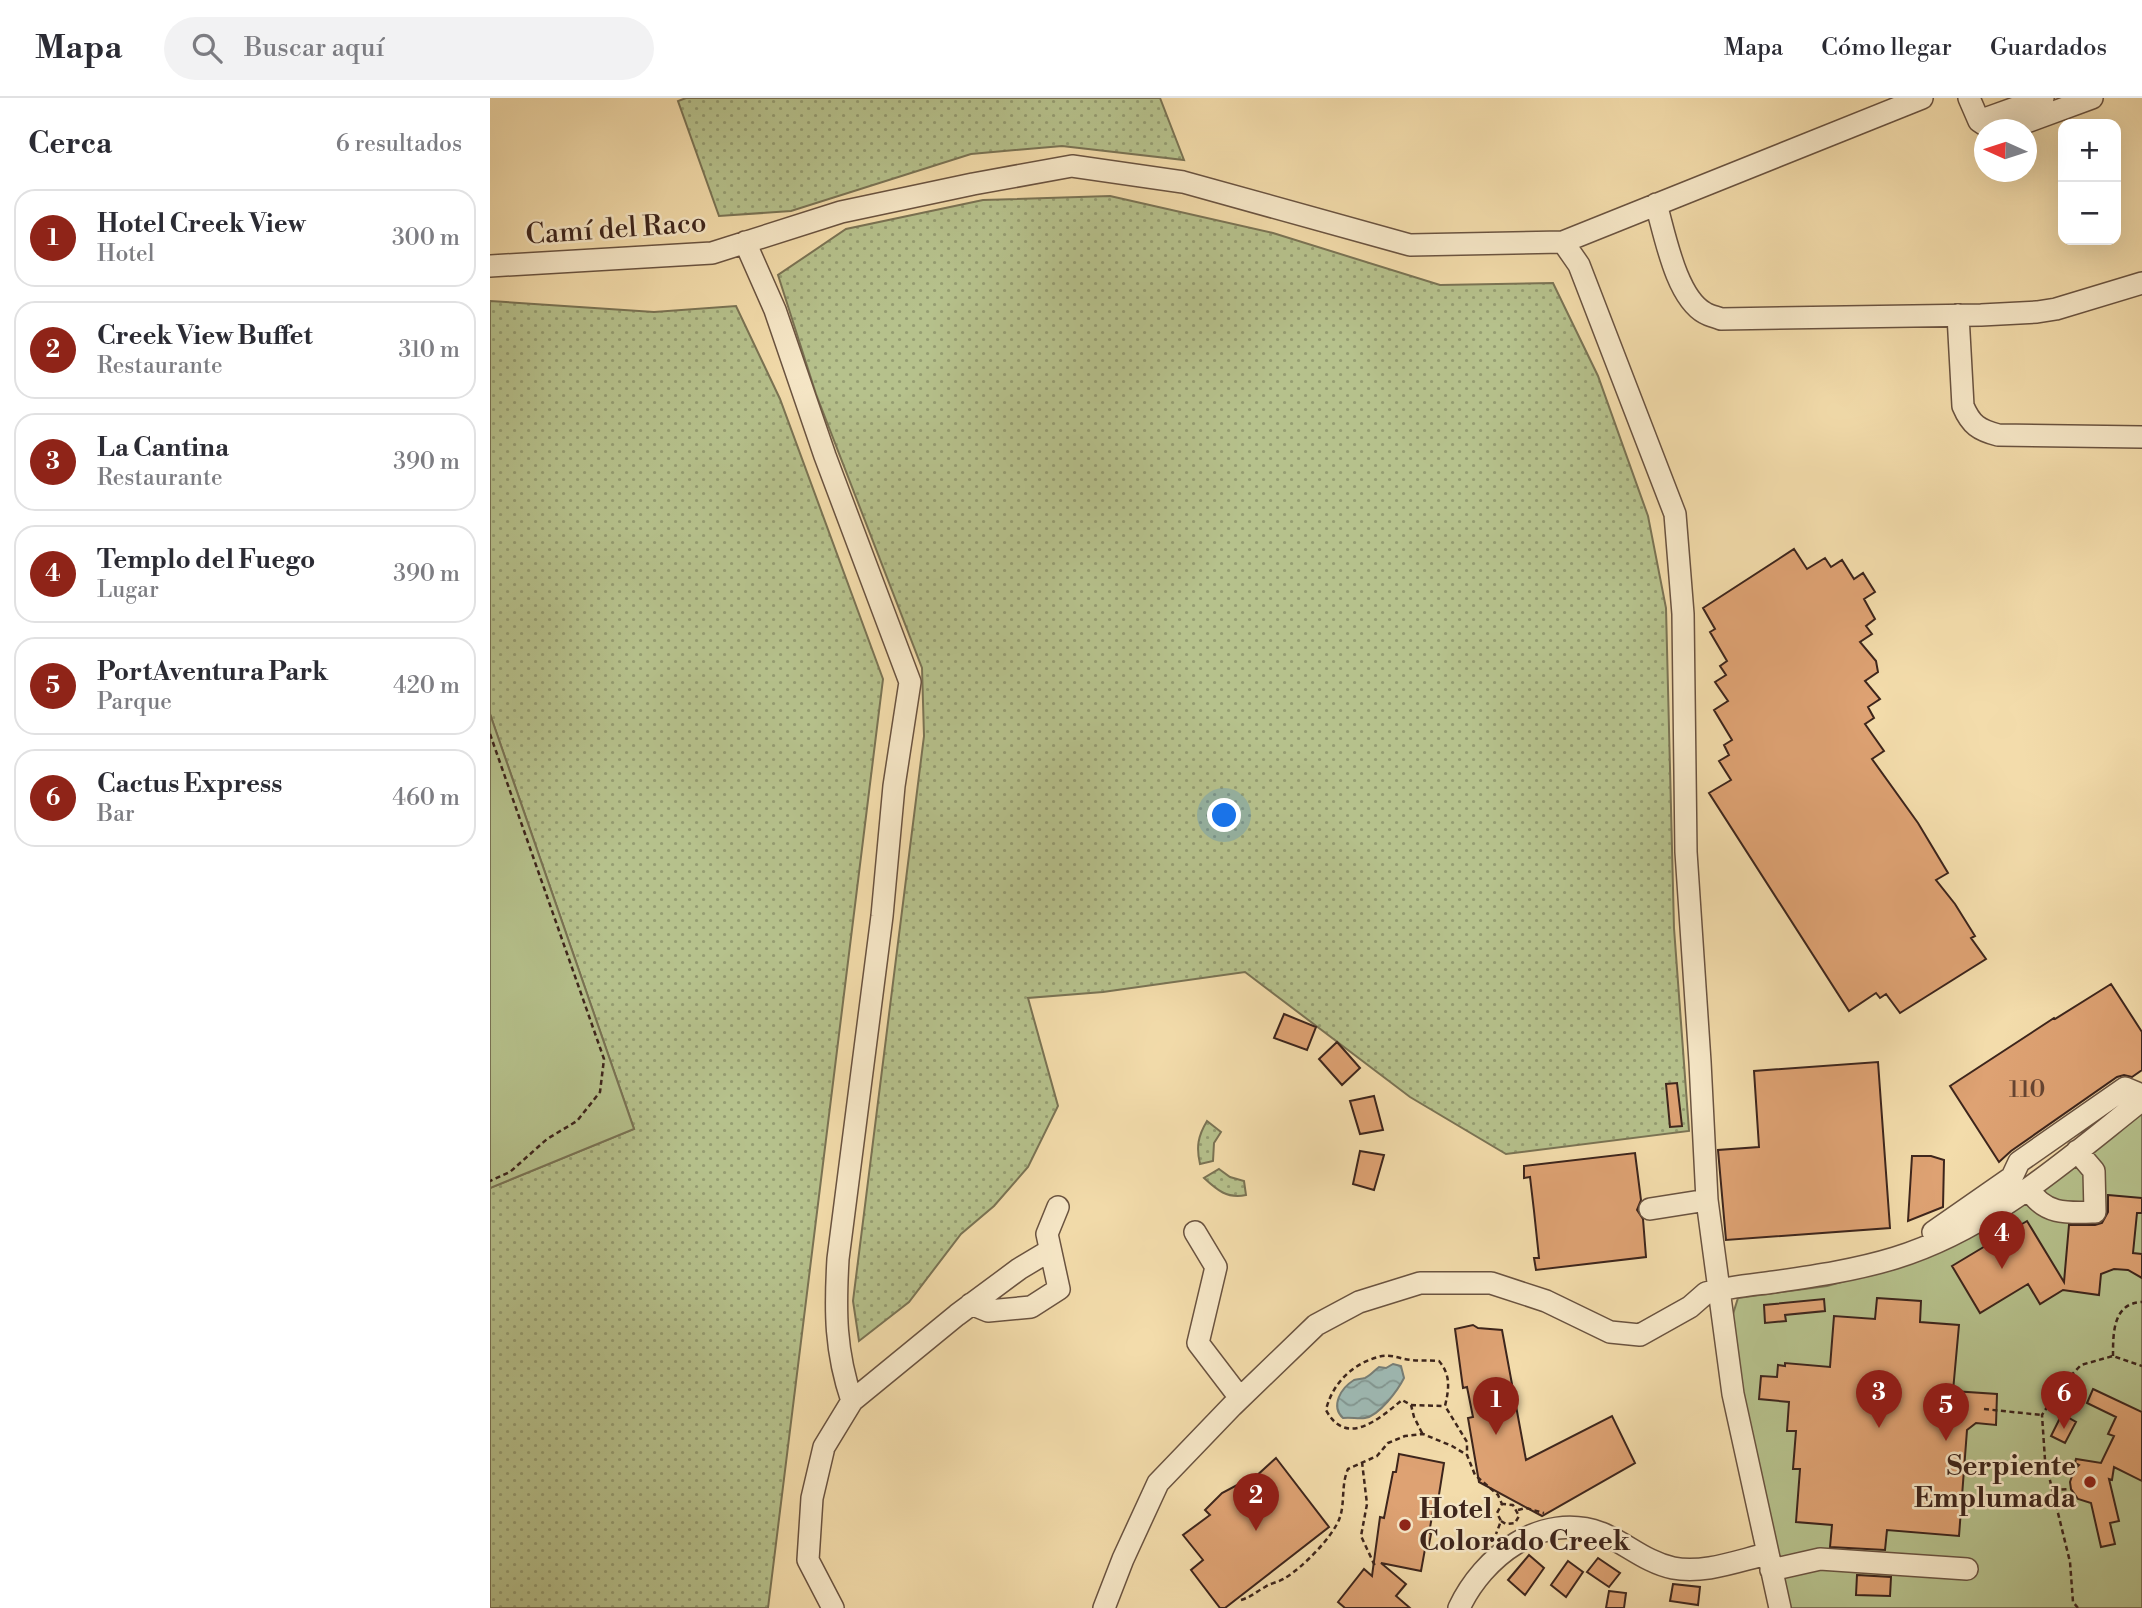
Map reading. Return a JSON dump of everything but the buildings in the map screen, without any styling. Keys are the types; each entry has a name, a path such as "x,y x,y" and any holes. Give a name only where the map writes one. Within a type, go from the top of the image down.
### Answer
{"lane":[{"path":"1780,1608 1732,1394 1707,1200 1686,852 1683,614 1675,514 1579,265 1563,242 1922,98"},
{"path":"1969,98 1983,119"},
{"path":"1999,119 2043,98"},
{"path":"2035,119 2092,98"},
{"name":"Camí del Raco","path":"490,266 712,253 841,212 1072,166 1183,182 1410,245 1563,242"},
{"path":"1656,204 1678,277 1690,299 1704,313 1721,319 2037,312 2056,309 2142,283"},
{"path":"745,242 775,310 825,456 910,682 894,786 882,916 838,1259 836,1338 843,1375 852,1401"},
{"path":"1958,315 1963,406 1968,420 1979,430 1998,435 2142,437"},
{"path":"1104,1608 1158,1483 1240,1398 1316,1325 1359,1302 1420,1283 1491,1283 1546,1301 1609,1332 1640,1335 1690,1307 1706,1293 1841,1271 1911,1252 1939,1242 2029,1189 2142,1097 2125,1088 2019,1162 2012,1177 1937,1229 1911,1252"},
{"path":"2029,1189 2036,1201 2060,1213 2095,1212 2094,1171 2077,1151"},
{"path":"1650,1209 1707,1200"},
{"path":"971,1304 988,1311 1031,1307 1059,1289 1047,1234 1058,1207"},
{"path":"1195,1232 1216,1267 1198,1343 1240,1398"},
{"path":"833,1608 808,1560 812,1498 824,1447 852,1401 971,1304 1018,1269 1049,1251"},
{"path":"1459,1608 1478,1576 1500,1554 1522,1540 1552,1529 1601,1533 1648,1560 1684,1569 1820,1559 1968,1569"}],"path":[{"path":"490,734 604,1059 600,1093 577,1121 547,1139 510,1172 490,1181"},
{"path":"2113,1356 2113,1332 2119,1312 2134,1303 2142,1302"},
{"path":"1445,1406 1411,1405 1402,1400 1371,1424 1357,1428 1343,1427 1331,1420 1326,1410 1329,1395 1336,1384 1347,1374 1378,1357 1396,1355 1410,1360 1439,1362 1447,1370 1449,1387 1445,1406 1467,1442 1475,1475 1498,1495 1502,1504"},
{"path":"2078,1608 2073,1602 2070,1562 2045,1461 2042,1415 2060,1387 2081,1365 2113,1356 2142,1366"},
{"path":"1411,1405 1423,1434"},
{"path":"1984,1409 2042,1415"},
{"path":"1241,1600 1284,1578 1320,1546 1341,1516 1343,1480 1348,1469 1377,1456 1388,1443 1405,1436 1423,1434 1468,1455"},
{"path":"1362,1462 1367,1504 1361,1536 1375,1566"},
{"path":"2053,1490 2071,1489"},
{"path":"1502,1504 1513,1505 1519,1516 1515,1523 1506,1524 1501,1521 1497,1513 1502,1504"},
{"path":"1500,1554 1496,1544 1501,1521"}],"green space":[{"path":"686,98 1160,98 1184,160 1062,146 971,154 791,211 719,216 678,101"},
{"path":"1110,196 1273,233 1440,285 1553,283 1598,376 1648,516 1666,608 1674,928 1689,1131 1506,1154 1410,1097 1245,972 1103,992 1028,998 1058,1106 1028,1167 994,1206 961,1234 909,1302 859,1341 853,1301 924,736 922,668 816,394 778,275 846,229 983,200"},
{"path":"490,301 654,312 736,306 780,399 883,679 768,1608 490,1608 490,1188 634,1129 490,714"},
{"path":"490,714 634,1129 490,1188"},
{"path":"2142,1111 2142,1608 1787,1608 1728,1330 1738,1298 1827,1286 1904,1265"},
{"path":"1207,1121 1221,1132 1214,1143 1213,1161 1200,1164 1199,1142"},
{"path":"1219,1169 1230,1177 1244,1181 1246,1195 1228,1195 1204,1178"}],"water":[{"path":"1393,1364 1401,1366 1404,1378 1388,1402 1370,1416 1343,1418 1337,1403 1345,1388 1354,1380 1367,1377 1379,1367 1386,1368"}],"place":[{"name":"Templo del Fuego","path":"2002,1269"},
{"name":"La Cantina","path":"1879,1428"},
{"name":"Cactus Express","path":"2064,1429"},
{"name":"Hotel Creek View","path":"1496,1435"},
{"name":"PortAventura Park","path":"1946,1441"},
{"name":"Serpiente Emplumada","path":"2090,1482"},
{"name":"Hotel Colorado Creek","path":"1405,1525"},
{"name":"Creek View Buffet","path":"1256,1531"}]}
